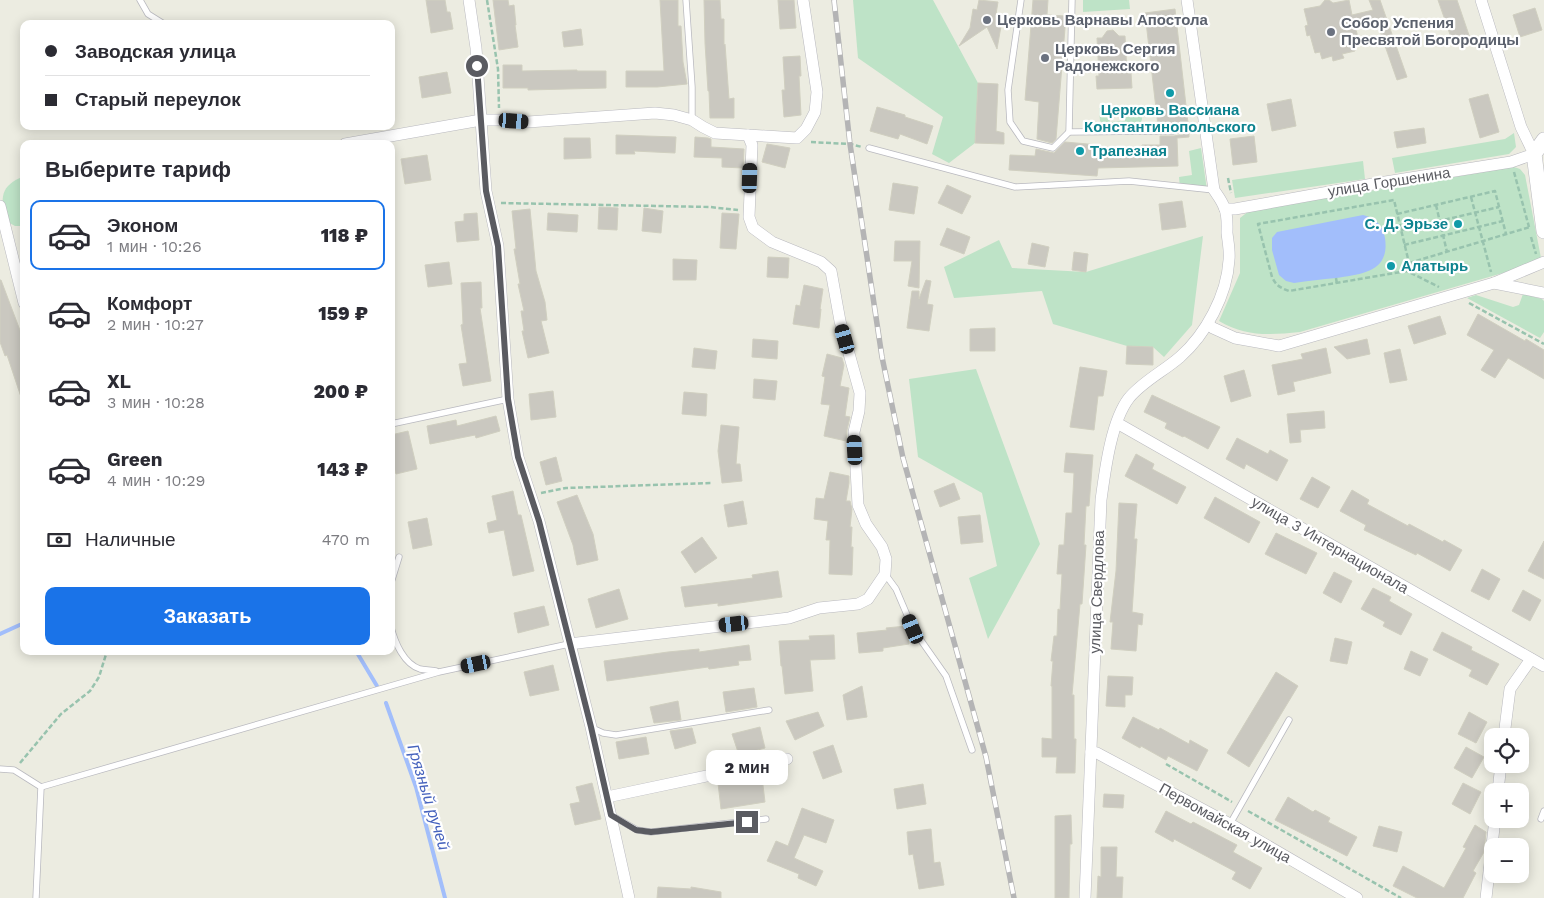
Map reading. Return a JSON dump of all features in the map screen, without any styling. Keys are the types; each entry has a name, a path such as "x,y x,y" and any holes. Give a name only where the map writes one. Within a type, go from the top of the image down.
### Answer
{"street":[{"path":"469,0 476,48 486,191 498,246 508,399 518,457 539,521 591,727 629,898"},
{"path":"368,140 481,120 528,122 655,114 674,115 692,120 715,133 797,138 806,129 815,112 817,92 803,0"},
{"path":"1188,0 1214,190 1225,208"},
{"path":"1481,0 1521,127 1534,154 1544,231"},
{"path":"569,644 790,618 819,608 858,604 868,599 885,574 886,559 882,547 866,524 858,505 854,432 859,411 860,393 840,322 831,271 821,262 772,242 754,228 749,217 752,145 748,135"},
{"path":"1534,154 1544,140"},
{"name":"улица Горшенина","path":"1225,208 1235,209 1372,184 1511,162 1534,154"},
{"path":"0,206 20,287"},
{"name":"улица Свердлова","path":"1085,898 1101,500 1107,461 1117,423 1129,398 1138,388 1181,356 1208,324 1227,276 1229,259 1225,208"},
{"path":"1208,324 1235,338 1279,346 1494,283 1541,263"},
{"path":"1494,283 1544,293"},
{"name":"улица 3 Интернационала","path":"1117,423 1544,666"},
{"path":"1505,728 1510,689 1532,659"},
{"name":"Первомайская улица","path":"1091,752 1097,753 1230,824 1357,898"},
{"path":"607,797 787,759"},
{"path":"1486,898 1494,828"}],"lane":[{"path":"140,0 148,14 158,20"},
{"path":"686,0 692,87 692,120"},
{"path":"1021,0 1008,90 1010,122 1023,141 1053,148 1069,132 1072,0"},
{"path":"1069,132 1173,131 1206,125"},
{"path":"869,148 1015,187 1129,181 1214,190"},
{"path":"395,423 508,399"},
{"path":"395,570 399,557"},
{"path":"885,574 896,589 913,629 946,676 972,750"},
{"path":"395,641 405,658 419,668 439,672"},
{"path":"0,769 14,770 41,787 439,672 569,644"},
{"path":"591,727 603,733 616,735 769,710"},
{"path":"1230,824 1289,720"},
{"path":"36,898 41,787"},
{"path":"1541,819 1544,811"},
{"path":"611,815 636,830 651,832 766,819"}],"path":[{"path":"486,0 498,69 500,120"},
{"path":"797,138 803,141 850,144 869,148"},
{"path":"1511,162 1541,263"},
{"path":"1397,214 1495,191 1506,234"},
{"path":"1471,197 1494,283"},
{"path":"1407,271 1409,263 1394,200 1258,224 1272,278 1275,284 1281,288 1289,291 1407,271 1544,344"},
{"path":"488,202 710,207 749,211"},
{"path":"1436,205 1447,252"},
{"path":"1401,230 1499,207"},
{"path":"1404,245 1503,222"},
{"path":"1409,263 1529,227"},
{"path":"1336,278 1337,284"},
{"path":"531,495 566,488 711,483"},
{"path":"14,770 61,714 90,690 99,677 106,655"},
{"path":"1166,764 1401,898"}],"green space":[{"path":"853,0 933,0 978,83 975,143 949,163 932,154 943,117 858,58"},
{"path":"1083,0 1129,0 1130,9 1083,12"},
{"path":"1125,107 1141,107 1142,119 1137,126 1128,129 1108,128 1100,121 1099,108 1109,108 1110,122 1125,121"},
{"path":"1514,133 1516,147 1509,154 1395,173 1392,158 1505,139"},
{"path":"1201,148 1207,190 1180,188 1179,177 1192,175 1189,151"},
{"path":"1363,161 1365,179 1235,198 1232,180"},
{"path":"1514,167 1520,169 1525,175 1541,258 1520,268 1300,332 1258,334 1239,330 1219,321 1240,273 1240,218 1249,211"},
{"path":"20,178 20,226 15,226 6,221 3,205 6,188"},
{"path":"1203,236 1192,325 1164,357 1153,347 1127,346 1053,324 1042,291 954,298 944,267 999,240 1012,268 1086,272"},
{"path":"1523,294 1544,301 1544,332 1540,338 1467,298 1476,295 1513,307 1519,305"},
{"path":"976,369 1040,544 988,639 969,578 997,566 982,493 918,457 909,379"}],"water":[{"path":"1363,215 1378,223 1385,238 1383,258 1379,265 1364,273 1346,277 1294,283 1286,281 1279,275 1272,250 1272,238 1277,232"}],"building":[{"path":"426,0 445,0 447,12 450,12 453,29 431,33"},
{"path":"493,0 508,0 509,6 514,5 518,47 499,50"},
{"path":"660,0 678,0 678,26 681,26 683,62 687,84 657,87 626,87 626,71 664,71"},
{"path":"704,0 720,0 721,19 724,19 724,45 729,99 734,98 734,118 710,118"},
{"path":"778,0 794,0 796,28 780,29"},
{"name":"Церковь Варнавы Апостола","path":"979,0 998,2 996,14 1003,15 997,49 987,27 959,46 970,28 973,9 977,10"},
{"name":"Церковь Сергия Радонежского","path":"1033,0 1048,0 1047,15 1066,16 1056,139 1052,143 1037,139 1039,102 1025,100"},
{"name":"Собор Успения Пресвятой Богородицы","path":"1325,0 1333,3 1349,0 1352,15 1373,10 1369,0 1380,0 1407,77 1397,80 1376,20 1355,25 1359,42 1353,44 1355,51 1342,54 1344,58 1333,61 1332,56 1322,59 1320,52 1315,53 1310,35 1307,36 1305,26 1308,25 1304,9 1320,6"},
{"path":"1438,0 1457,0 1471,41 1454,46"},
{"path":"1535,8 1542,30 1520,37 1513,15"},
{"path":"1175,9 1188,123 1158,126 1145,13"},
{"path":"581,29 583,45 564,47 562,32"},
{"path":"1113,30 1119,36 1125,36 1127,73 1131,73 1132,88 1097,89 1096,76 1099,76 1097,38 1102,38 1107,31"},
{"path":"800,56 801,115 784,117 782,90 785,90 783,57"},
{"path":"503,65 522,65 522,71 606,71 606,88 528,90 528,88 503,88"},
{"path":"447,72 451,93 422,98 419,77"},
{"path":"978,83 998,84 996,131 1004,133 1004,144 975,143"},
{"path":"1488,94 1499,132 1480,138 1469,99"},
{"path":"1291,99 1296,126 1272,131 1267,104"},
{"path":"877,107 933,126 927,144 900,134 898,139 870,131"},
{"path":"1424,128 1426,143 1397,148 1394,132"},
{"path":"1189,133 1189,137 1177,138 1178,166 1098,168 1097,176 1009,170 1010,155 1035,156 1036,149 1054,153 1065,142 1099,145 1098,156 1142,155 1142,145 1160,145 1160,136"},
{"path":"616,135 676,137 675,153 634,151 635,154 616,154"},
{"path":"1254,136 1257,162 1233,165 1230,139"},
{"path":"695,137 711,139 711,147 744,149 743,168 722,167 722,158 694,157"},
{"path":"564,138 590,138 591,158 564,159"},
{"path":"767,144 790,148 785,168 762,162"},
{"path":"427,155 431,180 405,184 401,159"},
{"path":"893,183 918,187 914,214 889,210"},
{"path":"947,185 971,196 962,214 938,203"},
{"path":"1182,201 1186,227 1162,230 1159,204"},
{"path":"599,207 618,208 617,230 598,229"},
{"path":"644,208 663,211 661,233 642,231"},
{"path":"530,209 536,271 545,302 547,320 541,321 549,353 528,358 522,331 524,331 521,311 524,311 518,284 520,284 514,249 516,249 512,211"},
{"path":"477,213 479,240 457,242 455,222 464,221 464,214"},
{"path":"548,213 578,215 577,232 547,230"},
{"path":"722,213 739,214 736,249 720,248"},
{"path":"947,228 970,237 964,254 940,245"},
{"path":"895,241 920,241 919,288 908,286 912,261 894,261"},
{"path":"1032,243 1049,247 1045,267 1028,264"},
{"path":"1074,252 1088,254 1086,272 1072,270"},
{"path":"768,257 789,258 788,278 767,277"},
{"path":"673,259 697,260 696,280 673,280"},
{"path":"449,262 452,284 428,287 425,265"},
{"path":"1,280 20,330 20,394 7,355 5,356 0,342"},
{"path":"926,280 931,281 927,304 933,305 929,331 907,328 912,291 919,291 919,299"},
{"path":"481,282 482,308 480,308 491,381 463,386 459,364 467,363 461,325 463,324 461,283"},
{"path":"804,285 823,289 819,328 793,324 796,305 800,306"},
{"path":"1478,314 1544,350 1544,379 1508,358 1495,378 1481,370 1494,350 1467,335"},
{"path":"1440,316 1446,334 1414,344 1408,326"},
{"path":"995,328 995,351 970,351 970,329"},
{"path":"753,339 778,341 777,359 752,357"},
{"path":"1367,339 1370,354 1347,359 1334,347"},
{"path":"1127,346 1153,347 1153,365 1126,364"},
{"path":"694,348 717,351 715,369 692,367"},
{"path":"1326,348 1331,373 1293,382 1295,391 1278,395 1272,365 1303,359 1301,354"},
{"path":"1400,349 1407,380 1390,383 1384,353"},
{"path":"827,354 842,358 844,365 840,386 849,388 845,416 850,417 846,441 824,436 830,405 821,404 825,377 822,376"},
{"path":"1080,367 1107,371 1103,396 1098,396 1094,430 1070,427"},
{"path":"1244,370 1251,396 1231,402 1224,376"},
{"path":"754,379 777,381 775,400 753,398"},
{"path":"553,391 556,417 531,420 529,394"},
{"path":"684,392 707,394 706,416 682,414"},
{"path":"1152,395 1220,427 1208,449 1165,428 1167,423 1144,412"},
{"path":"1324,411 1325,428 1300,430 1301,442 1290,443 1287,414"},
{"path":"496,416 500,431 476,438 475,435 430,444 427,426 456,420 457,426"},
{"path":"721,425 739,427 736,464 740,464 742,481 722,483 718,451"},
{"path":"408,431 417,469 396,474 395,434"},
{"path":"1237,438 1268,454 1270,450 1288,460 1277,481 1246,464 1244,469 1226,459"},
{"path":"1066,453 1093,455 1089,506 1086,506 1084,545 1086,545 1082,604 1080,604 1072,695 1074,695 1074,739 1076,739 1075,773 1056,773 1057,757 1042,757 1042,738 1052,739 1051,686 1053,661 1051,661 1054,636 1057,636 1062,574 1057,574 1059,545 1064,545 1066,513 1072,513 1074,473 1064,472"},
{"path":"1136,454 1154,464 1152,469 1186,487 1177,504 1125,476"},
{"path":"556,457 562,481 546,485 540,462"},
{"path":"830,472 849,476 846,501 850,501 852,509 850,527 852,527 851,547 853,547 852,575 829,574 830,540 826,540 828,521 814,519 816,498 824,499"},
{"path":"1312,477 1330,487 1318,508 1300,499"},
{"path":"954,483 960,499 940,507 934,491"},
{"path":"1352,490 1369,500 1367,504 1408,526 1409,524 1462,550 1450,571 1417,553 1416,555 1364,530 1366,525 1340,511"},
{"path":"513,491 518,515 521,515 534,571 513,576 504,530 489,533 487,523 497,520 492,496"},
{"path":"577,495 593,534 598,560 577,565 573,545 557,502"},
{"path":"1215,497 1260,522 1249,543 1204,518"},
{"path":"743,501 747,524 728,527 724,505"},
{"path":"1119,503 1137,504 1134,539 1137,539 1132,612 1143,614 1142,625 1138,624 1136,651 1111,649 1113,622 1110,622 1116,571"},
{"path":"980,515 983,542 961,544 958,517"},
{"path":"427,518 432,545 413,549 408,522"},
{"path":"1276,533 1317,553 1306,574 1265,554"},
{"path":"702,537 717,558 695,573 681,552"},
{"path":"1544,541 1544,579 1528,571"},
{"path":"1482,569 1500,579 1489,600 1471,591"},
{"path":"778,571 782,597 718,606 718,603 685,607 681,587 753,578 752,575"},
{"path":"1334,572 1352,581 1341,603 1323,593"},
{"path":"1373,588 1391,597 1389,601 1412,614 1401,635 1383,626 1385,622 1361,609"},
{"path":"619,589 628,619 596,628 588,599"},
{"path":"1523,590 1541,600 1530,621 1512,611"},
{"path":"544,606 549,625 518,633 514,613"},
{"path":"906,626 909,644 883,648 883,651 859,653 857,633"},
{"path":"1442,632 1472,647 1471,650 1499,664 1487,685 1469,676 1472,670 1433,650"},
{"path":"834,635 835,659 810,660 813,691 785,694 779,641 810,640 809,636"},
{"path":"1335,638 1352,642 1347,664 1330,661"},
{"path":"749,645 751,660 738,661 739,665 709,669 708,667 607,681 604,661 668,652 699,649 699,652"},
{"path":"1411,651 1428,659 1420,676 1404,669"},
{"path":"553,665 559,690 530,696 524,672"},
{"path":"1276,672 1298,686 1249,767 1227,753"},
{"path":"1108,676 1133,677 1132,695 1125,695 1125,707 1106,706"},
{"path":"862,686 867,717 847,720 843,695"},
{"path":"754,688 757,707 726,712 723,692"},
{"path":"678,701 681,720 654,723 650,707"},
{"path":"818,712 824,726 795,740 786,721"},
{"path":"1469,712 1487,722 1476,743 1458,734"},
{"path":"1133,717 1159,730 1160,728 1189,744 1190,740 1208,750 1197,771 1168,756 1166,760 1122,738"},
{"path":"760,727 765,748 739,755 732,734"},
{"path":"692,728 696,743 675,749 670,731"},
{"path":"646,737 649,754 619,759 616,742"},
{"path":"833,745 842,772 823,779 813,752"},
{"path":"1466,747 1484,757 1472,778 1454,768"},
{"path":"762,777 765,802 721,809 718,783"},
{"path":"592,783 601,819 575,825 570,804 580,802 576,787"},
{"path":"1463,783 1481,792 1470,814 1452,804"},
{"path":"923,784 926,804 897,809 894,789"},
{"path":"1104,794 1124,795 1123,808 1103,807"},
{"path":"1288,797 1313,812 1315,810 1330,818 1328,822 1357,837 1347,856 1275,820"},
{"path":"802,808 834,820 826,843 804,835 794,858 823,871 816,886 798,878 799,874 767,861 776,841 788,846"},
{"path":"1166,811 1191,824 1193,822 1237,845 1233,852 1262,868 1250,889 1232,879 1236,872 1174,839 1173,842 1155,832"},
{"path":"1071,815 1072,844 1070,844 1069,898 1055,898 1055,816"},
{"path":"1475,825 1486,832 1484,852 1473,871 1476,873 1463,898 1417,898 1393,886 1403,866 1444,888 1466,848 1463,847"},
{"path":"1379,826 1402,832 1397,852 1373,846"},
{"path":"931,829 934,863 940,862 944,885 919,889 913,854 909,855 907,832"},
{"path":"1101,847 1117,847 1116,877 1123,877 1122,898 1097,898 1098,876 1101,877"},
{"path":"658,887 691,889 691,887 721,892 721,898 657,898"}],"waterway":[{"name":"Грязный ручей","path":"0,634 20,625"},
{"name":"Грязный ручей","path":"358,655 377,686"},
{"name":"Грязный ручей","path":"386,703 416,787 445,898"}],"railway":[{"path":"834,0 850,144 882,357 903,458 986,757 1014,898"}],"place":[{"name":"Церковь Варнавы Апостола","path":"987,20"},
{"name":"Собор Успения Пресвятой Богородицы","path":"1331,32"},
{"name":"Церковь Сергия Радонежского","path":"1045,58"},
{"name":"Церковь Вассиана Константинопольского","path":"1170,93"},
{"name":"Трапезная","path":"1080,151"},
{"name":"С. Д. Эрьзе","path":"1458,224"},
{"name":"Алатырь","path":"1391,266"}],"route":[{"path":"477,66 486,191 498,246 508,399 518,457 539,521 591,727 611,815 636,830 651,832 747,822"}]}
